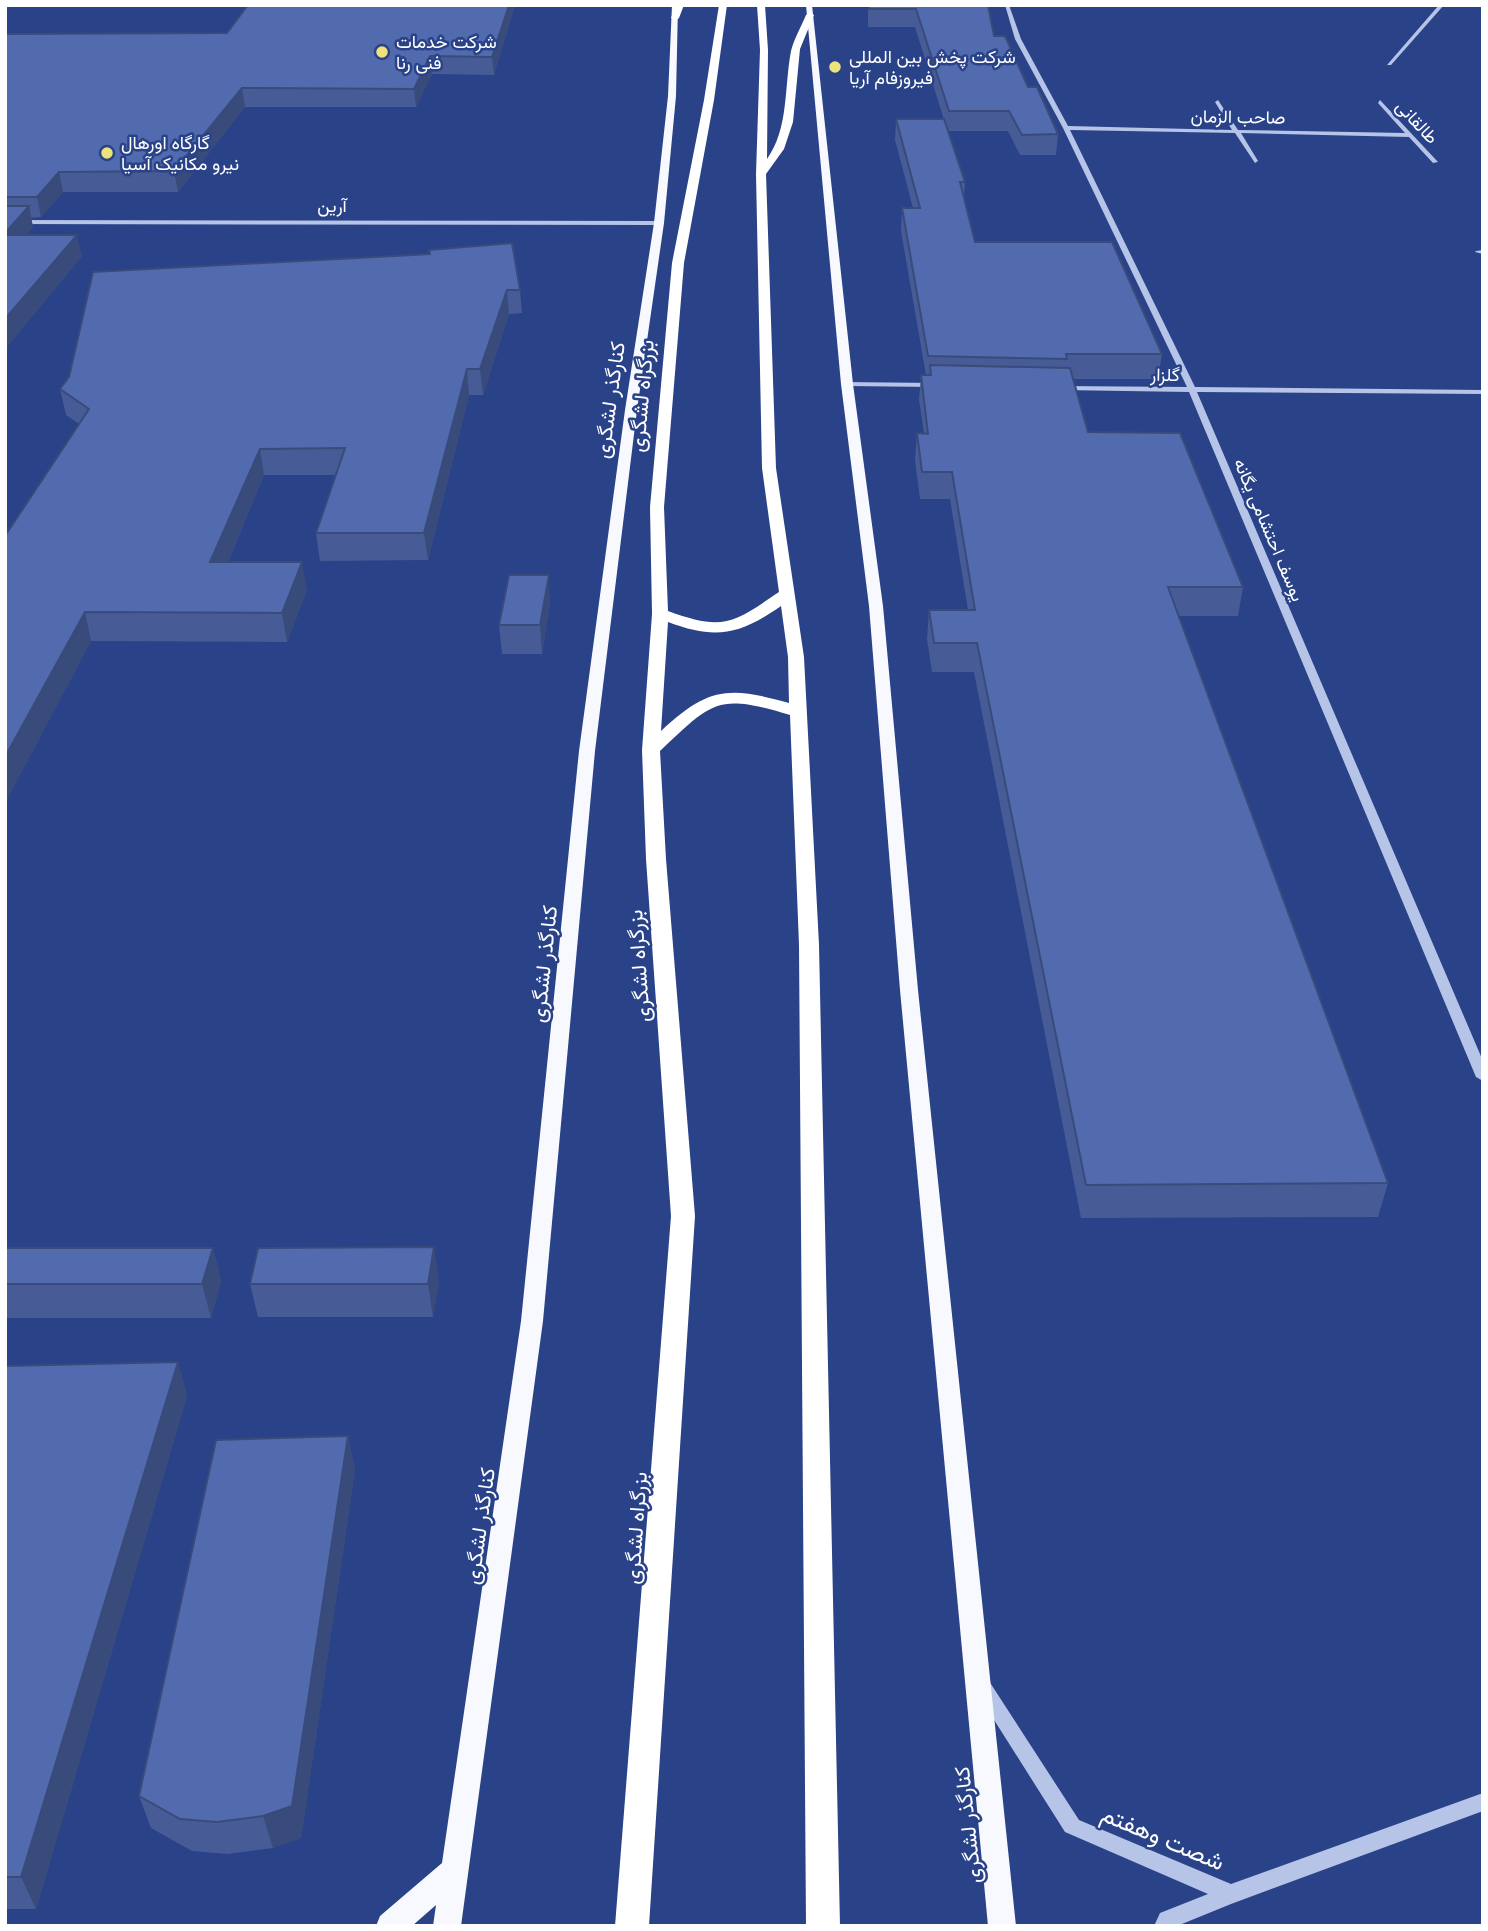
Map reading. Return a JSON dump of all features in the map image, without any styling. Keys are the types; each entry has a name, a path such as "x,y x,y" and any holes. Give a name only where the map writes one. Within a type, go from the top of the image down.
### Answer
{"highway":[{"name":"بزرگراه لشگری","path":"632,1926 683,1216 656,859 651,750 660,614 657,507 678,263 709,100 723,5"},
{"path":"761,5 764,50 761,174 769,468 796,657 796,711 810,945 823,1926"},
{"path":"761,174 779,149 788,122 796,49 809,10"},
{"path":"660,614 704,629 734,628 788,593"},
{"path":"651,750 693,710 731,695 753,698 796,711"}],"main road":[{"name":"کنارگذر لشگری","path":"447,1926 532,1321 587,751 631,410 659,223 672,96 676,10"},
{"name":"کنارگذر لشگری","path":"809,10 847,384 876,606 909,990 1002,1926"},
{"path":"390,1926 453,1872"}],"street":[{"name":"یوسف احتشامی یگانه","path":"1007,5 1018,38 1066,128 1193,391 1483,1077"},
{"path":"1389,64 1442,5"},
{"path":"1218,102 1255,162"},
{"name":"طالقانی","path":"1380,102 1435,162"},
{"name":"صاحب الزمان","path":"1066,128 1409,135"},
{"name":"آرین","path":"5,222 659,223"},
{"path":"847,384 944,386"},
{"name":"گلزار","path":"1054,388 1483,392"},
{"name":"شصت وهفتم","path":"976,1675 1072,1826 1231,1894 1483,1802"},
{"path":"1164,1926 1167,1920 1231,1894"}],"building":[{"path":"248,5 509,5 492,57 430,56 414,89 242,88 174,171 59,172 37,197 5,197 5,34 227,33"},
{"path":"869,5 988,5 994,36 1005,36 1028,87 1037,87 1058,134 1022,135 1009,111 949,111 916,9 869,9"},
{"path":"896,119 944,119 965,182 960,182 975,242 1112,242 1162,354 1066,354 1067,359 928,356 902,208 920,208"},
{"path":"5,206 29,206 5,233"},
{"path":"5,235 77,235 5,319"},
{"path":"512,243 520,290 507,290 480,369 467,369 424,533 316,533 345,448 260,449 210,562 302,562 282,613 85,612 5,757 5,536 89,409 60,389 69,377 93,272 430,254 429,250"},
{"path":"930,365 1070,368 1088,432 1180,433 1243,587 1168,587 1388,1183 1086,1185 977,643 934,643 929,610 975,610 952,472 922,472 917,433 928,434 921,375 931,375"},
{"path":"509,575 549,575 540,625 499,625"},
{"path":"434,1247 428,1284 250,1284 258,1248"},
{"path":"5,1248 213,1248 202,1284 5,1284"},
{"path":"178,1362 21,1877 5,1877 5,1366"},
{"path":"348,1436 292,1806 263,1816 217,1822 180,1819 139,1796 216,1440"}],"place":[{"name":"شرکت خدمات فنی رنا","path":"382,52"},
{"name":"شرکت پخش بین المللی فیروزفام آریا","path":"835,67"},
{"name":"گارگاه اورهال نیرو مکانیک آسیا","path":"107,153"}]}
